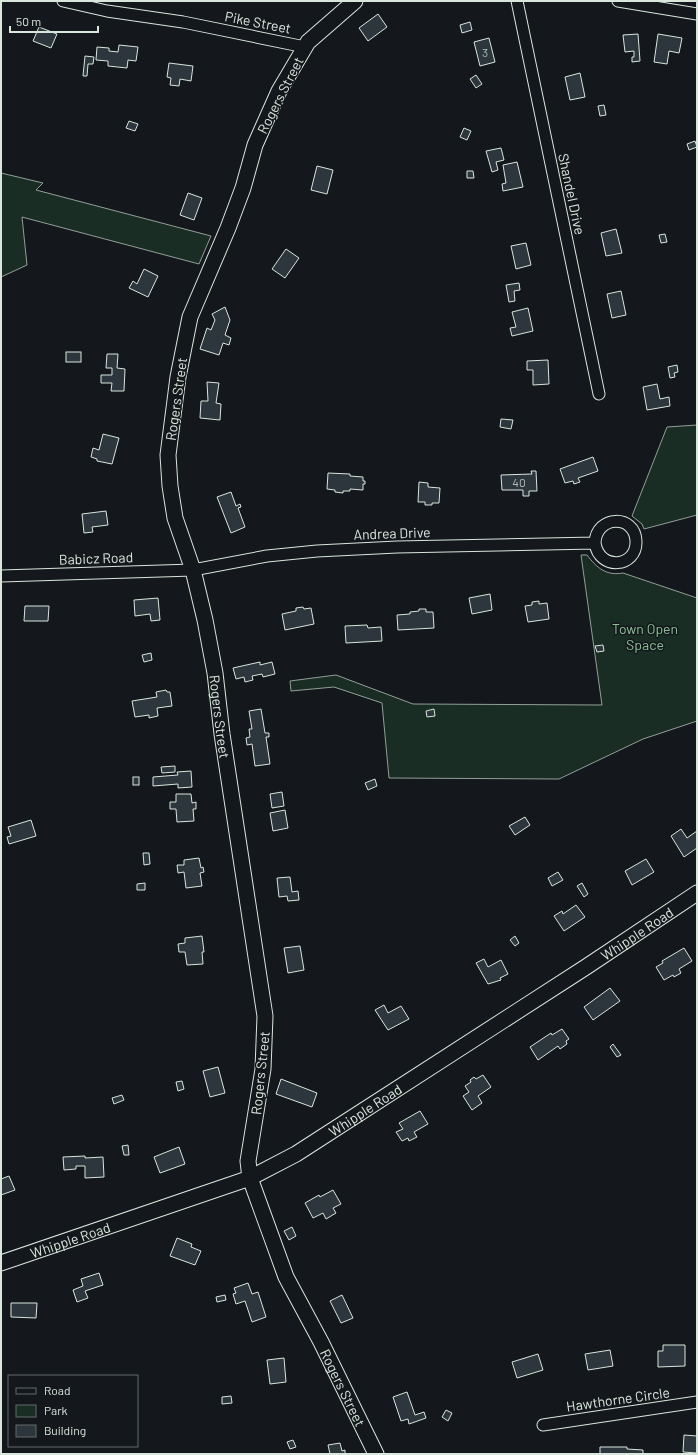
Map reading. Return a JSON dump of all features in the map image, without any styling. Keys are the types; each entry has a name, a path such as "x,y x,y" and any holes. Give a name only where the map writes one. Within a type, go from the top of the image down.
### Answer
{"street":[{"name":"Pike Street","path":"62,1 107,11 183,22 305,47"},
{"name":"Rogers Street","path":"355,1 308,42 279,91 255,144 243,188 228,228 190,317 178,377 168,455 170,486 175,518 192,570 205,620 215,673 222,734 265,1019 263,1069 248,1161 250,1178 286,1277 376,1454"},
{"name":"Shandel Drive","path":"517,1 599,394"},
{"path":"618,1 697,14"},
{"name":"Andrea Drive","path":"192,570 267,556 317,550 595,543"},
{"name":"Babicz Road","path":"1,576 192,570"},
{"name":"Whipple Road","path":"1,1263 250,1178 303,1150 586,967 697,893"},
{"name":"Hawthorne Circle","path":"543,1425 697,1402"}],"green space":[{"path":"1,173 43,183 36,190 211,236 199,264 22,217 27,265 1,277"},
{"path":"697,425 697,515 644,529 642,524 632,516 667,427"},
{"name":"Town Open Space","path":"581,555 587,555 594,564 607,572 617,574 623,573 697,598 697,721 643,739 559,779 389,778 382,703 334,687 291,691 290,681 336,675 413,704 602,705"}],"building":[{"path":"378,14 387,27 368,41 359,28"},
{"path":"470,22 472,30 462,33 460,25"},
{"path":"39,27 57,34 51,48 33,41"},
{"path":"638,34 640,61 632,62 634,51 625,52 623,35"},
{"path":"658,34 682,38 679,53 669,51 667,64 654,62"},
{"path":"489,38 495,62 480,66 474,42"},
{"path":"119,45 138,47 136,61 128,60 127,68 108,66 108,61 96,60 97,47 109,48 109,51 118,52"},
{"path":"85,56 94,57 93,64 88,64 87,76 83,76"},
{"path":"169,63 193,66 191,81 180,79 179,86 170,85 171,78 167,77"},
{"path":"580,73 585,97 570,100 565,77"},
{"path":"476,75 482,84 476,88 470,79"},
{"path":"604,105 606,115 600,116 598,106"},
{"path":"129,121 138,124 135,131 126,128"},
{"path":"464,128 471,131 467,140 460,137"},
{"path":"695,141 697,147 689,150 687,144"},
{"path":"501,148 504,160 496,162 498,170 492,172 486,151"},
{"path":"517,162 523,187 503,191 502,184 506,183 503,165"},
{"path":"317,166 333,170 327,194 311,190"},
{"path":"467,171 473,171 474,178 467,178"},
{"path":"188,193 202,198 194,220 180,215"},
{"path":"616,229 622,253 606,256 601,233"},
{"path":"665,234 667,242 661,243 659,235"},
{"path":"526,243 531,265 516,269 511,246"},
{"path":"286,249 299,258 285,278 272,269"},
{"path":"144,269 158,276 148,297 129,288 133,281 137,284"},
{"path":"519,283 520,290 514,291 515,301 509,302 506,285"},
{"path":"621,291 626,315 612,318 607,294"},
{"path":"225,307 230,320 225,335 231,338 229,345 223,343 219,355 200,349 207,328 211,330 215,320 212,314"},
{"path":"528,308 533,331 512,336 510,328 516,327 512,312"},
{"path":"66,352 81,352 81,362 66,362"},
{"path":"107,354 118,354 117,368 125,369 124,391 111,391 112,383 101,383 101,375 112,375 112,368 106,368"},
{"path":"548,360 549,384 533,385 533,370 527,370 527,361"},
{"path":"677,365 678,372 674,373 675,377 670,378 668,367"},
{"path":"207,382 219,383 216,403 221,404 220,420 200,418 201,401 208,401"},
{"path":"657,384 660,399 669,397 670,406 647,410 643,387"},
{"path":"501,419 513,420 511,429 500,427"},
{"path":"103,434 119,438 112,464 97,461 97,459 91,457 93,448 99,450"},
{"path":"593,457 598,471 578,478 580,482 574,484 573,481 565,483 560,469"},
{"path":"531,471 536,471 537,491 529,491 529,496 523,496 523,490 502,490 501,475 532,474"},
{"path":"328,473 350,474 350,476 363,477 365,484 363,484 363,490 350,489 350,491 343,491 343,493 327,489"},
{"path":"419,482 428,483 428,487 440,488 439,503 425,505 425,502 418,502"},
{"path":"231,492 236,506 240,504 241,507 238,508 245,527 231,533 217,497"},
{"path":"106,511 108,525 92,527 93,532 84,533 82,514"},
{"path":"490,594 492,610 472,614 469,598"},
{"path":"158,598 160,620 151,621 150,614 135,616 134,600"},
{"path":"539,601 539,604 547,603 549,619 528,622 525,606 532,605 532,602"},
{"path":"25,606 49,606 48,621 24,621"},
{"path":"303,607 304,609 311,608 314,624 285,630 282,614 296,611 296,608"},
{"path":"419,609 426,609 426,612 433,612 434,628 398,630 397,615 410,614 410,612 419,611"},
{"path":"367,625 368,628 381,627 382,641 346,643 345,626"},
{"path":"603,645 604,651 597,652 595,646"},
{"path":"151,653 152,660 144,662 142,655"},
{"path":"260,662 260,665 272,662 275,674 263,677 262,674 252,676 253,680 245,682 244,677 236,679 233,668"},
{"path":"166,690 167,692 170,692 172,706 157,708 158,716 149,718 149,715 135,717 132,701 157,697 156,692"},
{"path":"261,709 265,733 269,733 269,737 266,737 270,764 255,766 252,744 247,745 246,738 250,737 249,729 252,729 249,711"},
{"path":"434,709 435,716 427,717 426,711"},
{"path":"175,766 175,772 162,773 161,767"},
{"path":"191,771 192,787 178,788 178,784 153,786 153,777 178,775 177,772"},
{"path":"133,777 139,777 139,785 133,785"},
{"path":"375,779 377,786 368,790 365,783"},
{"path":"282,792 284,806 272,808 270,794"},
{"path":"176,794 191,794 192,803 196,802 196,809 193,809 194,821 177,822 176,809 170,809 170,802 176,802"},
{"path":"285,810 288,828 273,831 270,813"},
{"path":"525,817 530,825 515,835 509,826"},
{"path":"31,820 36,836 9,844 7,837 11,836 8,827"},
{"path":"681,829 687,838 697,831 697,848 684,857 671,836"},
{"path":"143,853 149,853 150,864 144,865"},
{"path":"199,858 201,868 203,867 204,872 200,873 202,886 186,888 184,872 178,873 177,865 184,865 184,860"},
{"path":"646,859 654,872 632,885 625,871"},
{"path":"558,872 563,880 552,886 548,878"},
{"path":"290,877 292,892 298,891 299,900 288,901 287,896 279,897 277,878"},
{"path":"145,883 145,890 137,890 137,884"},
{"path":"582,883 588,894 584,897 577,886"},
{"path":"576,905 585,917 564,931 554,916 562,911 563,914"},
{"path":"202,936 204,952 202,952 203,964 187,965 185,952 179,952 178,944 185,943 185,938"},
{"path":"515,936 519,943 515,946 510,940"},
{"path":"300,946 304,970 288,973 284,948"},
{"path":"684,948 692,961 679,969 681,973 664,980 656,967 663,963 662,961"},
{"path":"484,959 488,967 501,960 508,974 500,978 501,980 488,984 476,963"},
{"path":"610,988 620,1001 593,1020 584,1007"},
{"path":"384,1005 388,1013 401,1006 409,1019 388,1030 375,1010"},
{"path":"562,1029 569,1039 566,1041 567,1044 560,1049 558,1046 538,1060 530,1047 551,1033 552,1035"},
{"path":"613,1044 621,1055 617,1057 610,1047"},
{"path":"218,1067 225,1093 210,1097 203,1071"},
{"path":"483,1075 491,1087 478,1096 482,1103 472,1110 463,1096 469,1092 465,1086 471,1082 470,1080 474,1077 476,1079"},
{"path":"281,1079 317,1093 312,1107 276,1094"},
{"path":"182,1081 184,1089 178,1091 176,1082"},
{"path":"122,1095 124,1100 114,1104 112,1098"},
{"path":"420,1111 428,1124 414,1132 417,1137 409,1141 408,1138 402,1141 396,1132 403,1129 399,1123"},
{"path":"128,1145 129,1155 124,1155 122,1146"},
{"path":"179,1147 185,1164 160,1173 154,1157"},
{"path":"85,1156 85,1158 103,1157 104,1177 85,1178 85,1166 76,1166 76,1169 64,1170 63,1157"},
{"path":"9,1176 15,1190 1,1195 1,1179"},
{"path":"333,1190 341,1204 333,1208 336,1213 326,1219 323,1213 313,1218 305,1203 319,1195 320,1197"},
{"path":"292,1227 296,1236 289,1240 284,1231"},
{"path":"177,1238 192,1244 191,1247 201,1251 195,1265 170,1256"},
{"path":"99,1273 103,1285 85,1291 88,1298 77,1302 73,1290 83,1286 81,1279"},
{"path":"248,1283 252,1294 258,1292 266,1317 252,1322 245,1301 236,1304 233,1294 236,1293 234,1288"},
{"path":"225,1295 226,1300 217,1302 216,1297"},
{"path":"342,1295 353,1318 341,1323 330,1301"},
{"path":"11,1303 37,1303 36,1318 11,1317"},
{"path":"663,1345 685,1345 685,1366 658,1367 658,1351 663,1351"},
{"path":"610,1350 613,1366 588,1370 585,1354"},
{"path":"538,1354 543,1370 517,1378 512,1362"},
{"path":"284,1358 286,1382 270,1384 267,1360"},
{"path":"407,1392 415,1415 424,1412 426,1418 409,1424 408,1419 401,1421 393,1397"},
{"path":"231,1396 232,1403 222,1404 222,1397"},
{"path":"446,1410 452,1413 448,1421 442,1417"},
{"path":"684,1435 697,1436 697,1453 683,1452"},
{"path":"293,1440 296,1447 290,1449 287,1442"},
{"path":"340,1443 342,1451 345,1450 345,1454 330,1454 328,1445"},
{"path":"600,1447 627,1447 627,1449 643,1450 643,1454 600,1454"}]}
